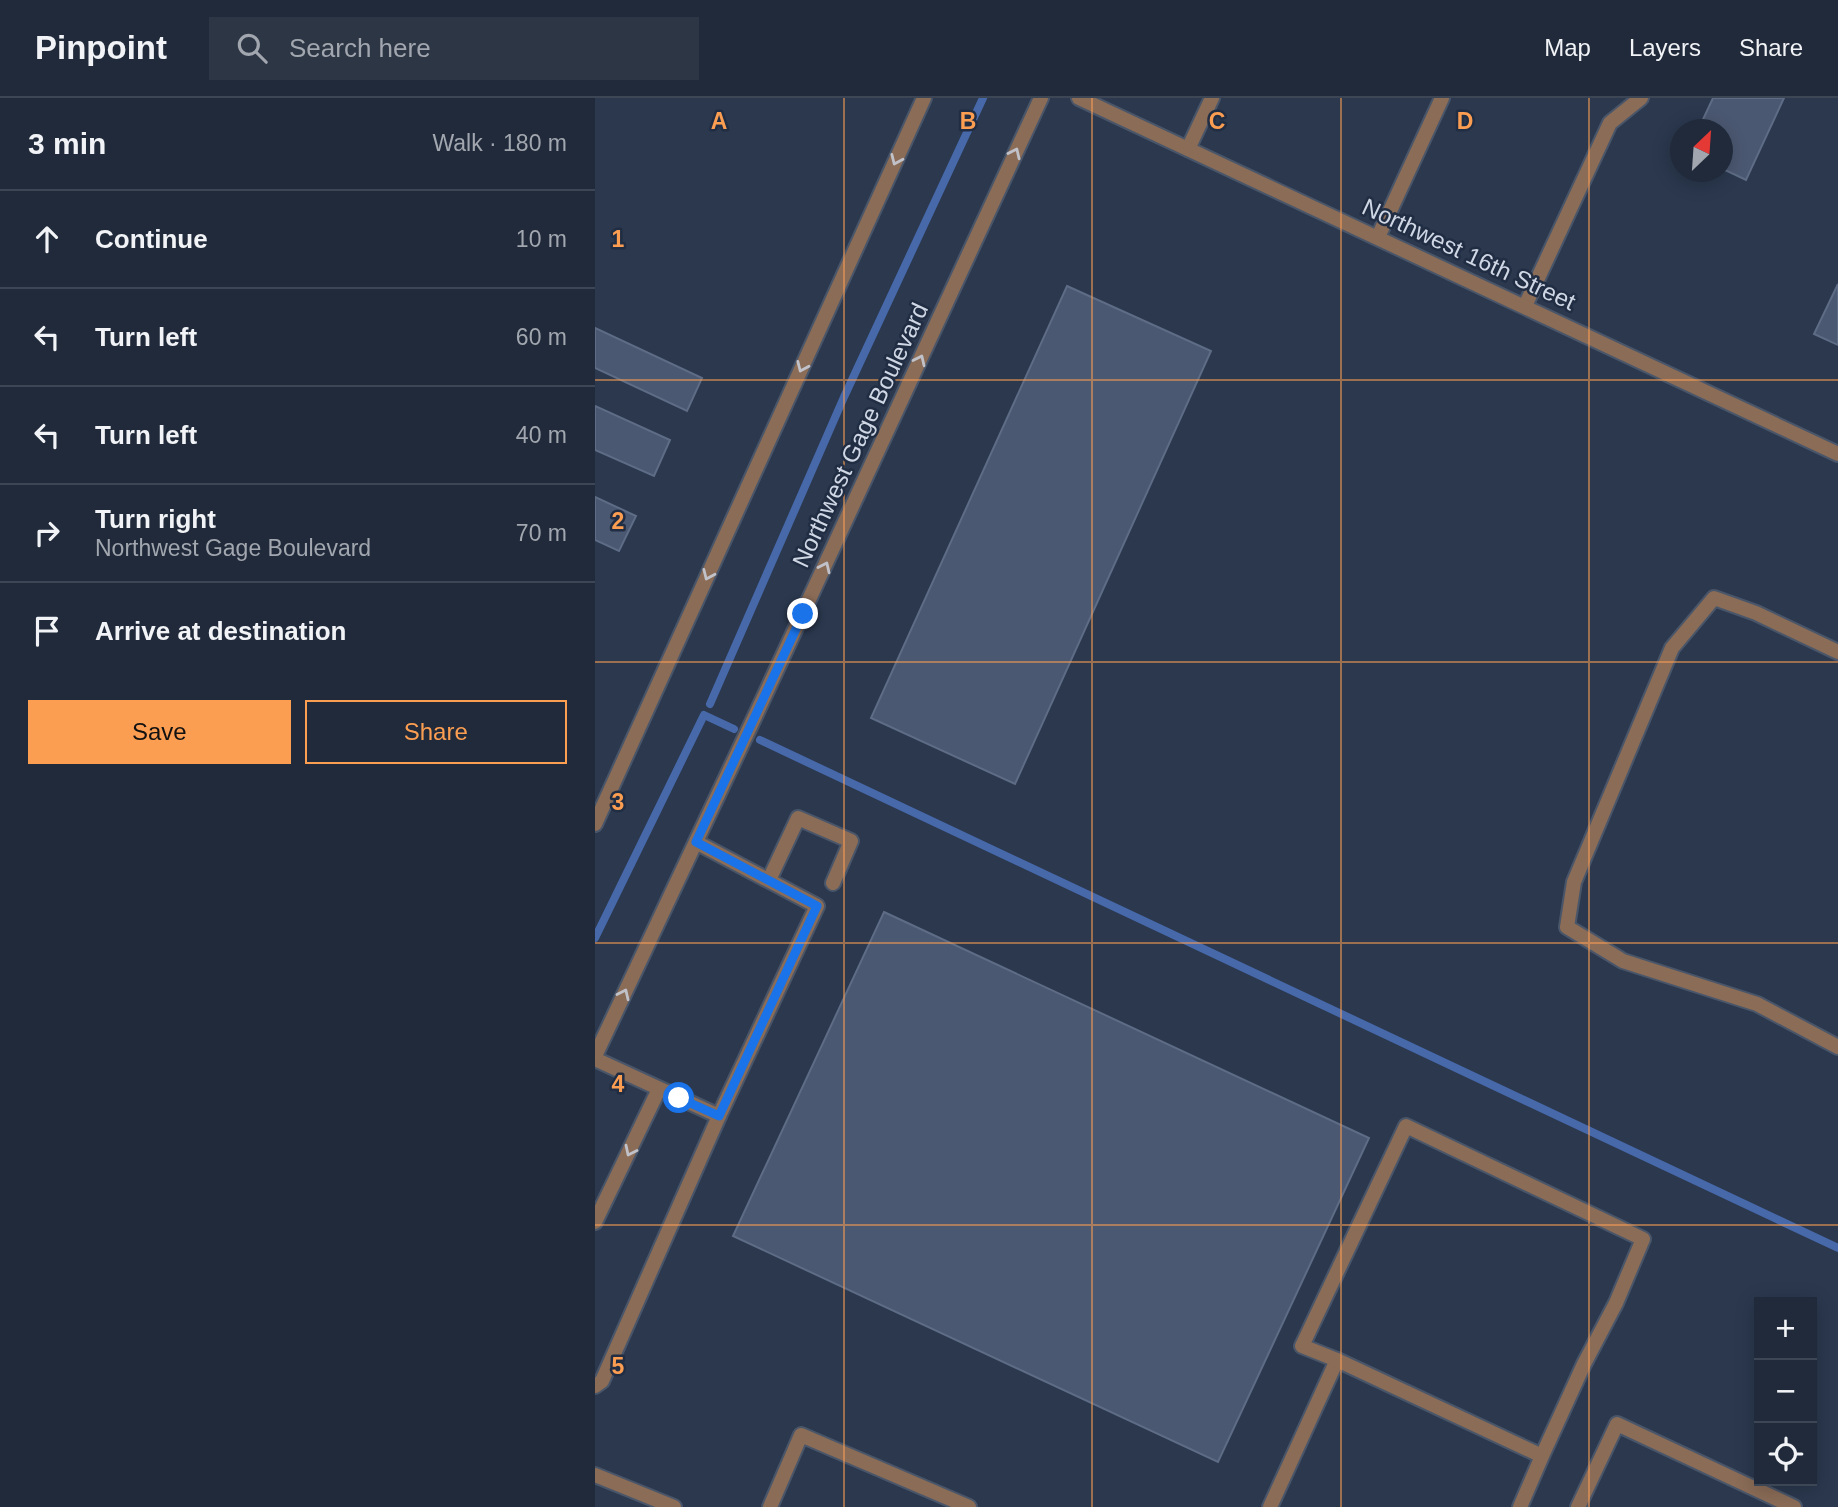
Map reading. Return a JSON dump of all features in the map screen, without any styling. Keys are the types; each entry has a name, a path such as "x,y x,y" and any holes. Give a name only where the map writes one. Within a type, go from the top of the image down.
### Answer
{"street":[{"path":"595,824 924,98"},
{"name":"Northwest Gage Boulevard","path":"595,1058 1041,98"},
{"name":"Northwest 16th Street","path":"1079,98 1838,454"},
{"path":"1188,149 1212,98"},
{"path":"1378,237 1442,98"},
{"path":"1525,306 1610,124 1641,98"},
{"path":"1838,652 1756,613 1714,597 1672,648 1574,882 1567,927 1623,961 1756,1004 1838,1047"},
{"path":"769,880 798,818 851,841 833,883"},
{"path":"595,1386 602,1381 719,1116 817,906 696,842"},
{"path":"595,1058 719,1116"},
{"path":"595,1222 659,1089"},
{"path":"1520,1507 1584,1364 1616,1303 1643,1239 1406,1126 1302,1346 1542,1456"},
{"path":"1270,1507 1337,1360"},
{"path":"1578,1507 1617,1424 1794,1507"},
{"path":"772,1501 801,1435 969,1507"},
{"path":"595,1475 674,1507"}],"building":[{"path":"1713,98 1784,98 1746,180 1733,174 1733,119 1703,119"},
{"path":"1838,284 1838,345 1814,334"},
{"path":"1067,286 1211,351 1015,784 871,718"},
{"path":"595,328 702,378 687,411 595,368"},
{"path":"595,406 670,440 654,476 595,450"},
{"path":"595,497 636,516 619,551 595,540"},
{"path":"884,912 1369,1138 1218,1462 733,1236"}],"waterway":[{"path":"710,704 844,397 983,98"},
{"path":"595,938 704,715 734,729"},
{"path":"760,740 1838,1248"}],"route":[{"path":"679,1098 719,1116 817,906 696,842 803,614"}]}
